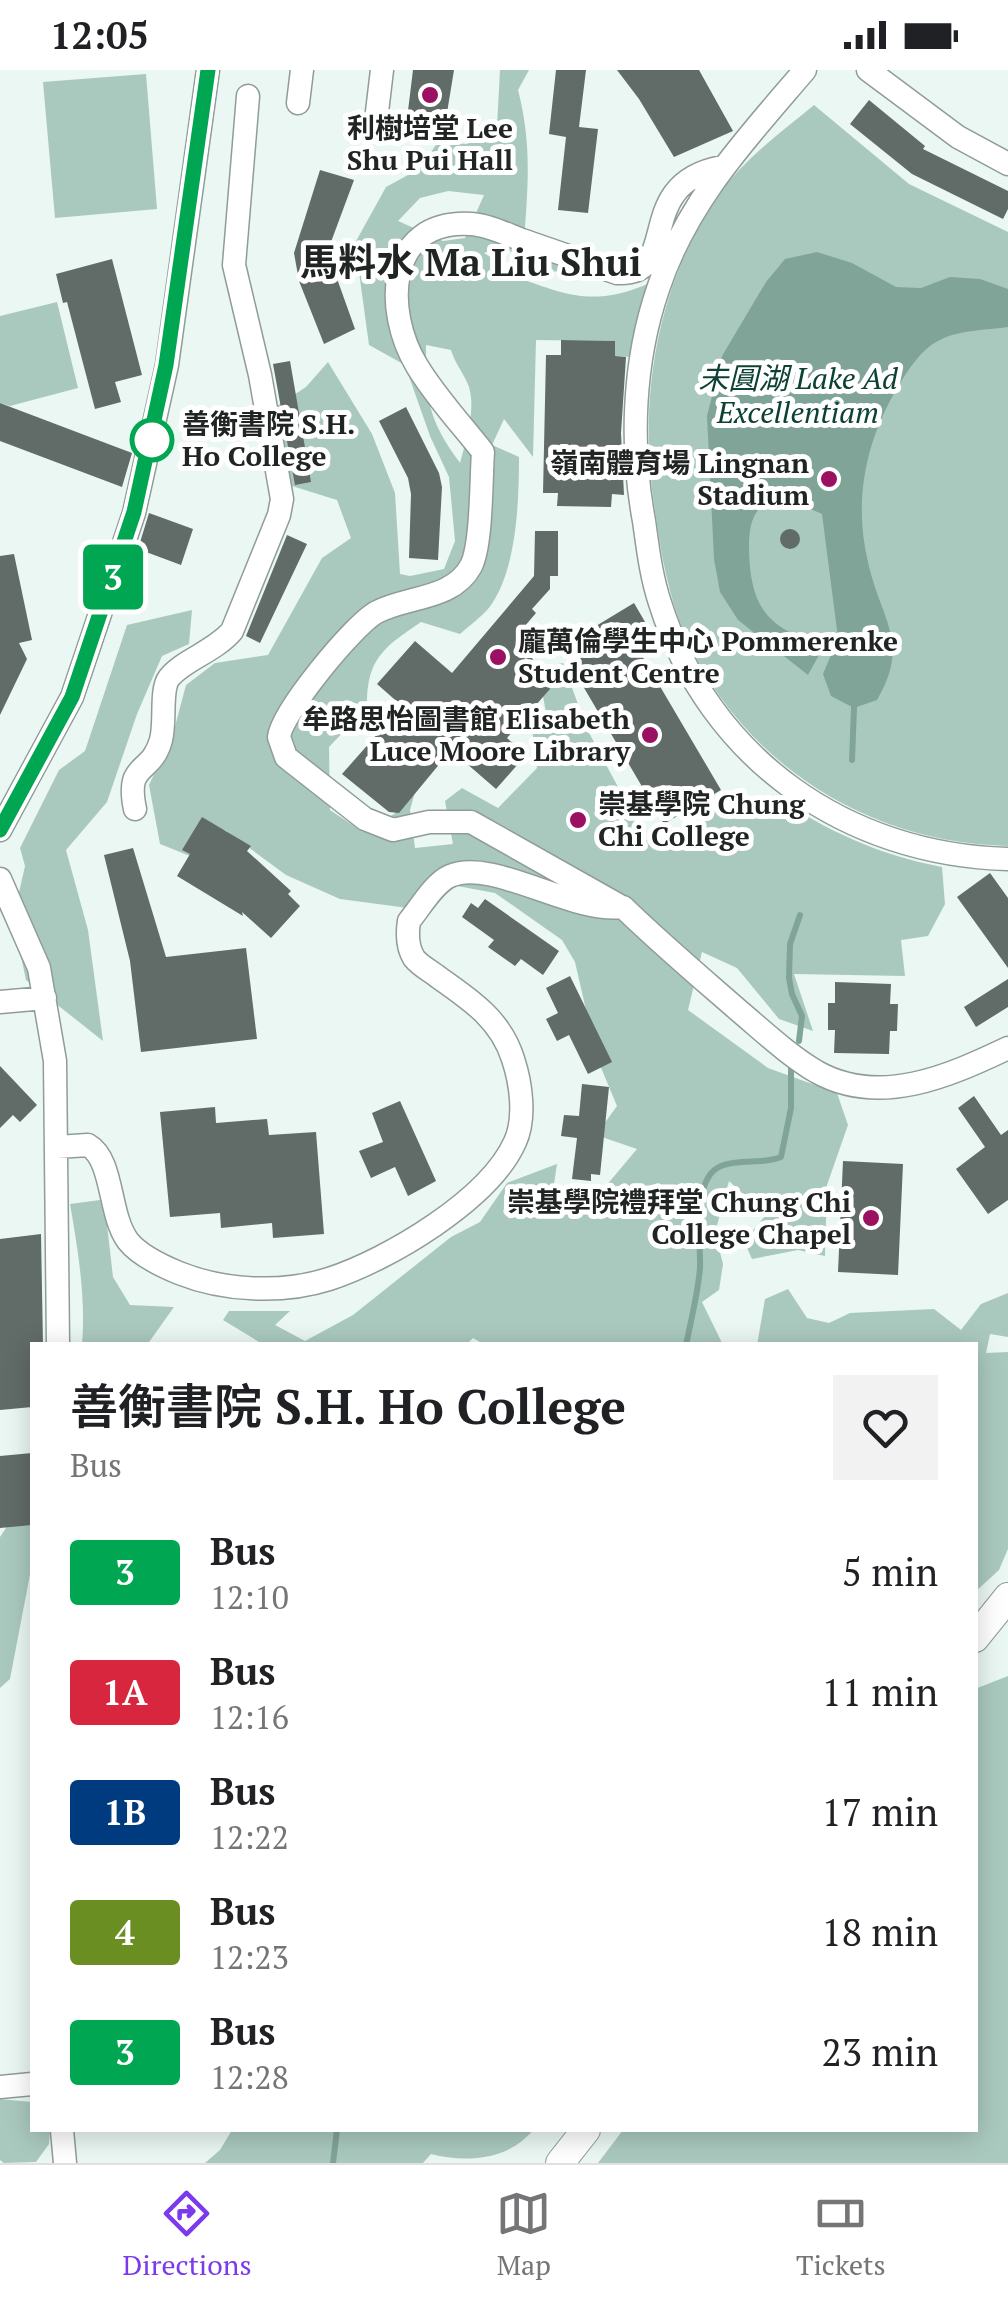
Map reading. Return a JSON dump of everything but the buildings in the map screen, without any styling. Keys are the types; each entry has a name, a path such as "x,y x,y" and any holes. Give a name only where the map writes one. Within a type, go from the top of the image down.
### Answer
{"main road":[{"path":"978,1634 1008,1597"},
{"path":"560,2163 584,2132"}],"street":[{"path":"0,830 72,697 134,512 166,365 208,70"},
{"path":"298,102 302,70"},
{"path":"377,112 382,70"},
{"path":"805,70 722,166 692,212 668,262 650,314 640,374 636,435 652,576 673,639 691,674 724,723 764,766 794,790 862,829 898,843 936,853 1008,859"},
{"path":"868,70 958,137 1008,164"},
{"path":"135,809 131,784 138,770 157,752 166,720 166,681 218,646 232,631 282,499 260,375 234,265 248,96"},
{"path":"722,166 700,172 674,191 660,219 654,255 632,272 617,273 479,225 437,227 422,235 408,250 399,269 397,292 403,333 416,365 482,452 476,554 467,572 449,588 382,609 360,624 290,710 279,737 286,756 365,819 393,830 429,822 471,822 623,907 782,1048 828,1077 857,1085 902,1087 972,1066 1008,1048"},
{"path":"57,1147 80,1145 94,1149 102,1160 113,1210 129,1242 179,1273 252,1288 327,1280 352,1270 418,1235 476,1195 515,1143 519,1131 517,1074 505,1039 486,1013 414,958 408,940 409,922 445,878 458,874 497,876 606,910 623,907"},
{"path":"0,880 31,947 46,998 55,1061 58,1342"},
{"path":"0,1002 46,998"},
{"path":"0,2087 30,2084"},
{"path":"48,2163 62,2134"},
{"path":"62,2134 66,2163"}],"shaded area":[{"path":"500,70 529,70 518,90 527,147 524,241 568,272 546,271 501,246 484,253 515,273 513,276 580,296 611,295 648,284 632,357 615,356 615,341 536,340 533,457 504,419 492,445 519,457 515,531 501,587 486,611 460,634 421,622 380,656 370,677 367,707 329,747 330,810 363,832 394,814 415,792 410,810 415,848 453,844 445,801 462,788 498,808 537,768 532,729 547,718 538,669 563,663 587,729 649,845 681,842 707,811 743,813 774,795 854,840 942,867 945,904 928,936 901,940 905,976 794,974 813,1031 779,1019 737,968 702,952 688,1010 768,1068 837,1093 848,1125 827,1185 825,1256 798,1250 752,1259 744,1241 766,1215 729,1181 715,1233 723,1264 719,1290 702,1302 722,1342 480,1342 473,1338 469,1342 259,1342 223,1320 229,1311 290,1311 275,1325 305,1341 353,1315 451,1237 480,1222 507,1183 557,1164 549,1218 595,1199 637,1149 596,1135 617,1106 597,1058 575,962 562,940 495,893 452,885 408,908 340,899 286,875 225,830 190,856 160,844 149,785 173,734 186,685 215,663 268,655 322,558 351,538 337,500 292,486 277,406 306,387 328,362 372,434 395,493 400,574 410,576 444,569 455,541 449,477 405,365 369,345 355,243 386,187 419,169 438,142 467,144 497,126","holes":["448,191 484,195 465,238 443,241 398,221 420,198","426,345 451,350 471,396 471,415 460,463 435,420 427,380"]},
{"path":"146,74 157,209 55,218 43,82"},
{"name":"嶺南體育場 Lingnan Stadium","path":"814,105 909,184 1008,232 1008,846 957,841 907,830 860,812 816,788 776,758 740,722 710,681 685,635 670,589 655,511 649,430 656,349 665,309 695,234 726,185 761,149"},
{"path":"57,302 78,388 10,406 0,403 0,316"},
{"path":"192,610 189,644 162,656 107,802 66,850 88,930 103,1041 26,980 13,919 25,866 20,848 59,770 85,751 127,625"},
{"path":"100,1200 113,1277 130,1305 174,1307 149,1342 82,1342 82,1292 70,1204"},
{"path":"788,1289 807,1318 829,1323 850,1313 934,1309 961,1330 981,1304 1008,1293 1008,1337 990,1334 986,1353 1008,1352 1008,1549 999,1570 978,1589 978,1342 758,1342 765,1299"},
{"path":"23,1463 30,1468 30,1574 10,1679 0,1688 0,1537 8,1525"},
{"path":"1008,1676 1008,2163 598,2163 621,2132 978,2132 978,1688"},
{"path":"0,2099 30,2102 30,2132 50,2132 49,2144 36,2162 0,2160"},
{"path":"231,2132 531,2132 512,2148 486,2157 431,2154 423,2163 205,2163 220,2150"}],"water":[{"name":"未圓湖 Lake Ad Excellentiam","path":"817,252 852,263 896,287 921,288 950,277 980,279 1008,289 1008,327 955,334 927,348 899,385 878,427 865,470 862,516 868,562 890,631 892,662 877,700 854,708 831,696 823,674 838,638 822,514 797,503 763,505 753,519 749,537 753,586 766,613 789,632 825,644 808,675 738,620 720,592 714,559 707,416 722,356 766,282 785,259"}],"waterway":[{"path":"852,760 854,708"},
{"path":"799,1041 802,1016 789,978 790,944 800,915"},
{"path":"687,1342 699,1277 700,1212 705,1183 721,1166 781,1157 791,1108 791,1064"},
{"path":"333,2163 337,2132"}],"bus line":[{"name":"3","path":"0,830 72,697 130,527 151,448 166,365 208,70"}],"place":[{"name":"利樹培堂 Lee Shu Pui Hall","path":"430,95"},
{"name":"善衡書院 S.H. Ho College","path":"152,440"},
{"name":"嶺南體育場 Lingnan Stadium","path":"829,479"},
{"name":"龐萬倫學生中心 Pommerenke Student Centre","path":"498,657"},
{"name":"牟路思怡圖書館 Elisabeth Luce Moore Library","path":"650,735"},
{"name":"崇基學院 Chung Chi College","path":"578,820"},
{"name":"崇基學院禮拜堂 Chung Chi College Chapel","path":"871,1218"}],"district":[{"name":"馬料水 Ma Liu Shui","path":"471,263"}]}
